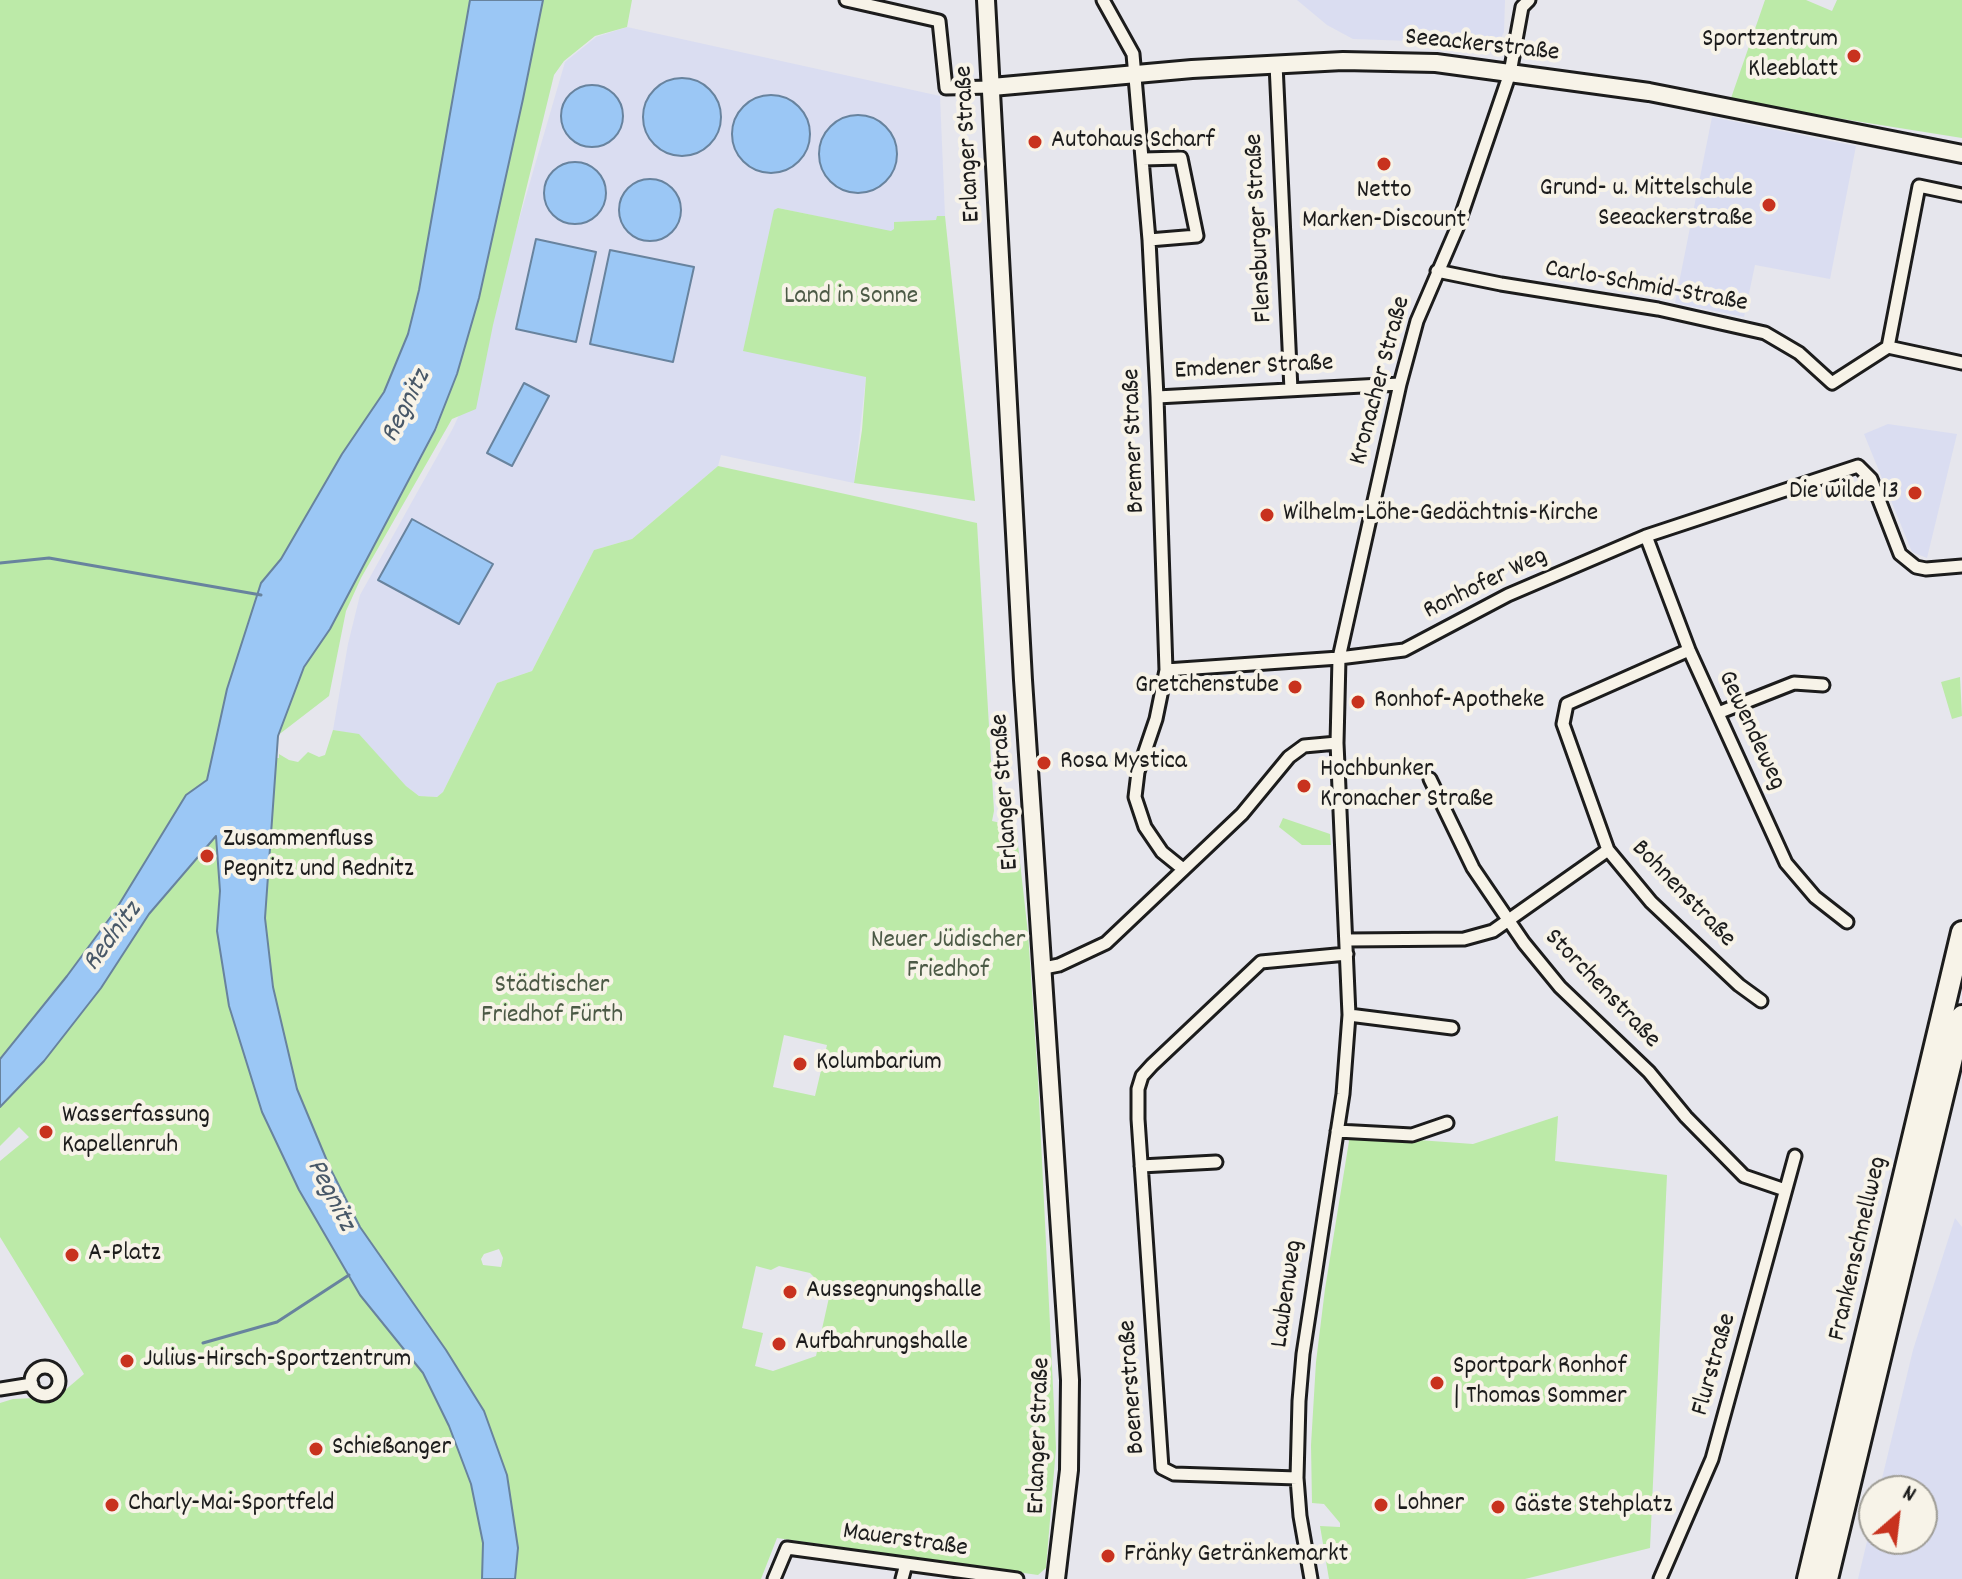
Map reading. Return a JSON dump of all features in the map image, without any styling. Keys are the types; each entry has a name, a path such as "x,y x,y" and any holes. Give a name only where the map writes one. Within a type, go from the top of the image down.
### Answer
{"highway":[{"name":"Frankenschnellweg","path":"1808,1579 1962,932"},
{"name":"Frankenschnellweg","path":"1827,1579 1962,1016"}],"main road":[{"name":"Erlanger Straße","path":"986,0 1030,797 1070,1380 1069,1470 1056,1579"},
{"name":"Seeackerstraße","path":"992,87 1135,72 1276,64 1389,61 1454,65 1649,92 1962,154"}],"street":[{"path":"846,0 939,21 946,88 992,87"},
{"name":"Bremer Straße","path":"1103,0 1133,54 1149,240 1157,397 1166,670 1156,719 1138,772 1135,797 1145,827 1162,852 1183,869"},
{"name":"Kronacher Straße","path":"1337,743 1339,658 1400,384 1417,321 1457,228 1510,73 1518,20 1522,7 1529,0"},
{"name":"Flensburger Straße","path":"1276,64 1291,390"},
{"path":"1143,159 1181,158 1197,236 1149,240"},
{"path":"1962,195 1919,186 1888,347 1962,363"},
{"name":"Carlo-Schmid-Straße","path":"1437,271 1673,312 1765,333 1799,353 1832,383 1888,347"},
{"name":"Emdener Straße","path":"1157,397 1400,384"},
{"name":"Ronhofer Weg","path":"1166,670 1339,658 1404,650 1508,595 1646,536 1858,466 1871,479 1900,554 1916,567 1926,569 1962,566"},
{"name":"Gewendeweg","path":"1646,536 1689,650 1786,863 1815,897 1847,922"},
{"name":"Bohnenstraße","path":"1689,650 1567,704 1563,724 1608,850 1651,902 1739,985 1761,1001"},
{"path":"1718,713 1794,683 1823,685"},
{"path":"1044,968 1079,957 1106,943 1249,806 1289,757 1304,746 1337,743"},
{"name":"Laubenweg","path":"1311,1579 1297,1478 1303,1354 1343,1094 1349,1015 1337,743"},
{"name":"Storchenstraße","path":"1430,779 1473,868 1560,987 1649,1072 1686,1117 1744,1176 1785,1190"},
{"path":"1347,940 1464,939 1493,931 1608,850"},
{"name":"Boenerstraße","path":"1297,1478 1174,1474 1162,1468 1138,1089 1142,1076 1152,1065 1261,962 1347,954"},
{"path":"1349,1015 1452,1028"},
{"path":"1337,1131 1412,1135 1447,1123"},
{"name":"Flurstraße","path":"1660,1579 1712,1459 1795,1156"},
{"path":"1141,1166 1216,1162"},
{"path":"0,1389 32,1384"},
{"name":"Mauerstraße","path":"774,1579 787,1548 1017,1579"},
{"path":"902,1579 906,1564"}],"shaded area":[{"path":"1297,0 1505,0 1504,32 1498,44 1353,39 1327,25"},
{"path":"627,27 940,96 945,216 937,216 937,220 894,222 891,232 778,208 866,377 854,483 721,455 718,466 632,539 594,550 532,671 497,683 443,792 437,797 419,796 359,735 333,730 360,595 467,398 565,62 596,37"},
{"name":"Grund- u. Mittelschule Seeackerstraße","path":"1712,117 1856,146 1830,279 1755,265 1744,317 1675,303"},
{"name":"Die wilde 13","path":"1888,424 1957,434 1927,558 1912,552 1864,434"},
{"path":"1955,1218 1962,1227 1962,1579 1858,1579 1864,1555 1938,1555 1938,1475 1883,1475 1913,1350"}],"green space":[{"path":"0,0 471,0 419,290 408,334 384,392 342,454 207,780 67,976 0,1060"},
{"path":"543,0 632,0 627,27 595,36 564,61 554,75 493,325 476,409 452,419 361,578 346,611 329,696 277,736 304,666 330,629 436,430 479,299"},
{"name":"Sportzentrum Kleeblatt","path":"1765,0 1806,0 1832,11 1837,0 1962,0 1962,138 1730,101"},
{"name":"Land in Sonne","path":"778,208 891,231 894,222 936,220 937,216 945,216 975,501 854,483 866,377 743,351 774,210"},
{"name":"Städtischer Friedhof Fürth","path":"718,466 977,523 994,811 992,821 1014,826 1012,834 1017,836 1028,933 1038,1079 1056,1448 1046,1568 1038,1575 777,1538 761,1579 0,1579 0,1403 13,1399 57,1397 84,1374 0,1237 0,1161 29,1137 19,1127 0,1146 0,1107 44,1061 101,988 149,914 216,835 220,891 217,931 229,1006 262,1112 299,1189 297,1089 273,987 265,918 276,758 279,754 298,762 308,752 319,757 325,755 333,730 359,734 406,786 419,796 437,797 443,792 497,683 532,671 594,550 632,539","holes":["784,1035 827,1045 815,1096 773,1087","499,1249 503,1258 501,1267 483,1265 481,1259 484,1254","756,1266 771,1270 779,1266 810,1273 817,1280 832,1284 816,1356 773,1371 755,1366 763,1333 742,1328"]},
{"path":"1960,677 1962,716 1952,719 1941,682"},
{"path":"1283,818 1330,834 1331,845 1302,845 1279,827"},
{"path":"1558,1116 1555,1161 1667,1175 1650,1548 1525,1579 1329,1579 1320,1526 1340,1527 1340,1523 1324,1504 1312,1503 1311,1445 1316,1362 1325,1289 1350,1135 1473,1144"}],"water":[{"path":"470,0 543,0 479,298 457,374 435,430 330,629 304,667 278,736 265,918 273,987 297,1089 330,1168 360,1227 446,1350 484,1411 507,1475 518,1548 515,1579 482,1579 483,1543 471,1484 449,1426 423,1373 360,1295 299,1190 262,1112 229,1006 217,931 220,891 216,836 149,914 101,988 44,1061 0,1107 0,1059 115,911 186,795 207,780 227,689 261,583 281,559 342,454 384,392 408,334 419,290"},
{"path":"682,78 697,81 714,95 721,117 718,132 704,149 682,156 667,153 650,139 643,117 646,102 660,85"},
{"path":"592,85 604,87 614,94 621,104 621,128 614,138 604,145 592,147 580,145 570,138 563,128 561,116 563,104 570,94 580,87"},
{"path":"771,95 786,98 803,112 810,134 807,149 793,166 771,173 756,170 739,156 732,134 735,119 749,102"},
{"path":"858,115 873,118 890,132 897,154 894,169 880,186 858,193 843,190 826,176 819,154 822,139 836,122"},
{"path":"575,162 587,164 597,171 604,181 604,205 597,215 587,222 575,224 563,222 553,215 546,205 544,193 546,181 553,171 563,164"},
{"path":"650,179 662,181 672,188 679,198 679,222 672,232 662,239 650,241 638,239 628,232 621,222 619,210 621,198 628,188 638,181"},
{"path":"536,239 596,252 576,342 516,329"},
{"path":"610,250 694,267 673,362 590,344"},
{"path":"524,383 549,396 512,466 487,453"},
{"path":"412,519 493,564 459,624 378,580"}],"waterway":[{"path":"0,563 49,558 261,595"},
{"path":"203,1343 277,1322 349,1275"}],"place":[{"name":"Sportzentrum Kleeblatt","path":"1854,56"},
{"name":"Autohaus Scharf","path":"1035,142"},
{"name":"Netto Marken-Discount","path":"1384,164"},
{"name":"Grund- u. Mittelschule Seeackerstraße","path":"1769,205"},
{"name":"Die wilde 13","path":"1915,493"},
{"name":"Wilhelm-Löhe-Gedächtnis-Kirche","path":"1267,515"},
{"name":"Gretchenstube","path":"1295,687"},
{"name":"Ronhof-Apotheke","path":"1358,702"},
{"name":"Rosa Mystica","path":"1044,763"},
{"name":"Hochbunker Kronacher Straße","path":"1304,786"},
{"name":"Zusammenfluss Pegnitz und Rednitz","path":"207,856"},
{"name":"Kolumbarium","path":"800,1064"},
{"name":"Wasserfassung Kapellenruh","path":"46,1132"},
{"name":"A-Platz","path":"72,1255"},
{"name":"Aussegnungshalle","path":"790,1292"},
{"name":"Aufbahrungshalle","path":"779,1344"},
{"name":"Julius-Hirsch-Sportzentrum","path":"127,1361"},
{"name":"Sportpark Ronhof | Thomas Sommer","path":"1437,1383"},
{"name":"Schießanger","path":"316,1449"},
{"name":"Charly-Mai-Sportfeld","path":"112,1505"},
{"name":"Lohner","path":"1381,1505"},
{"name":"Gäste Stehplatz","path":"1498,1507"},
{"name":"Fränky Getränkemarkt","path":"1108,1556"}],"water label":[{"name":"Regnitz","path":"408,407"},
{"name":"Rednitz","path":"114,938"},
{"name":"Pegnitz","path":"329,1196"}],"park label":[{"name":"Neuer Jüdischer Friedhof","path":"948,957"}]}
